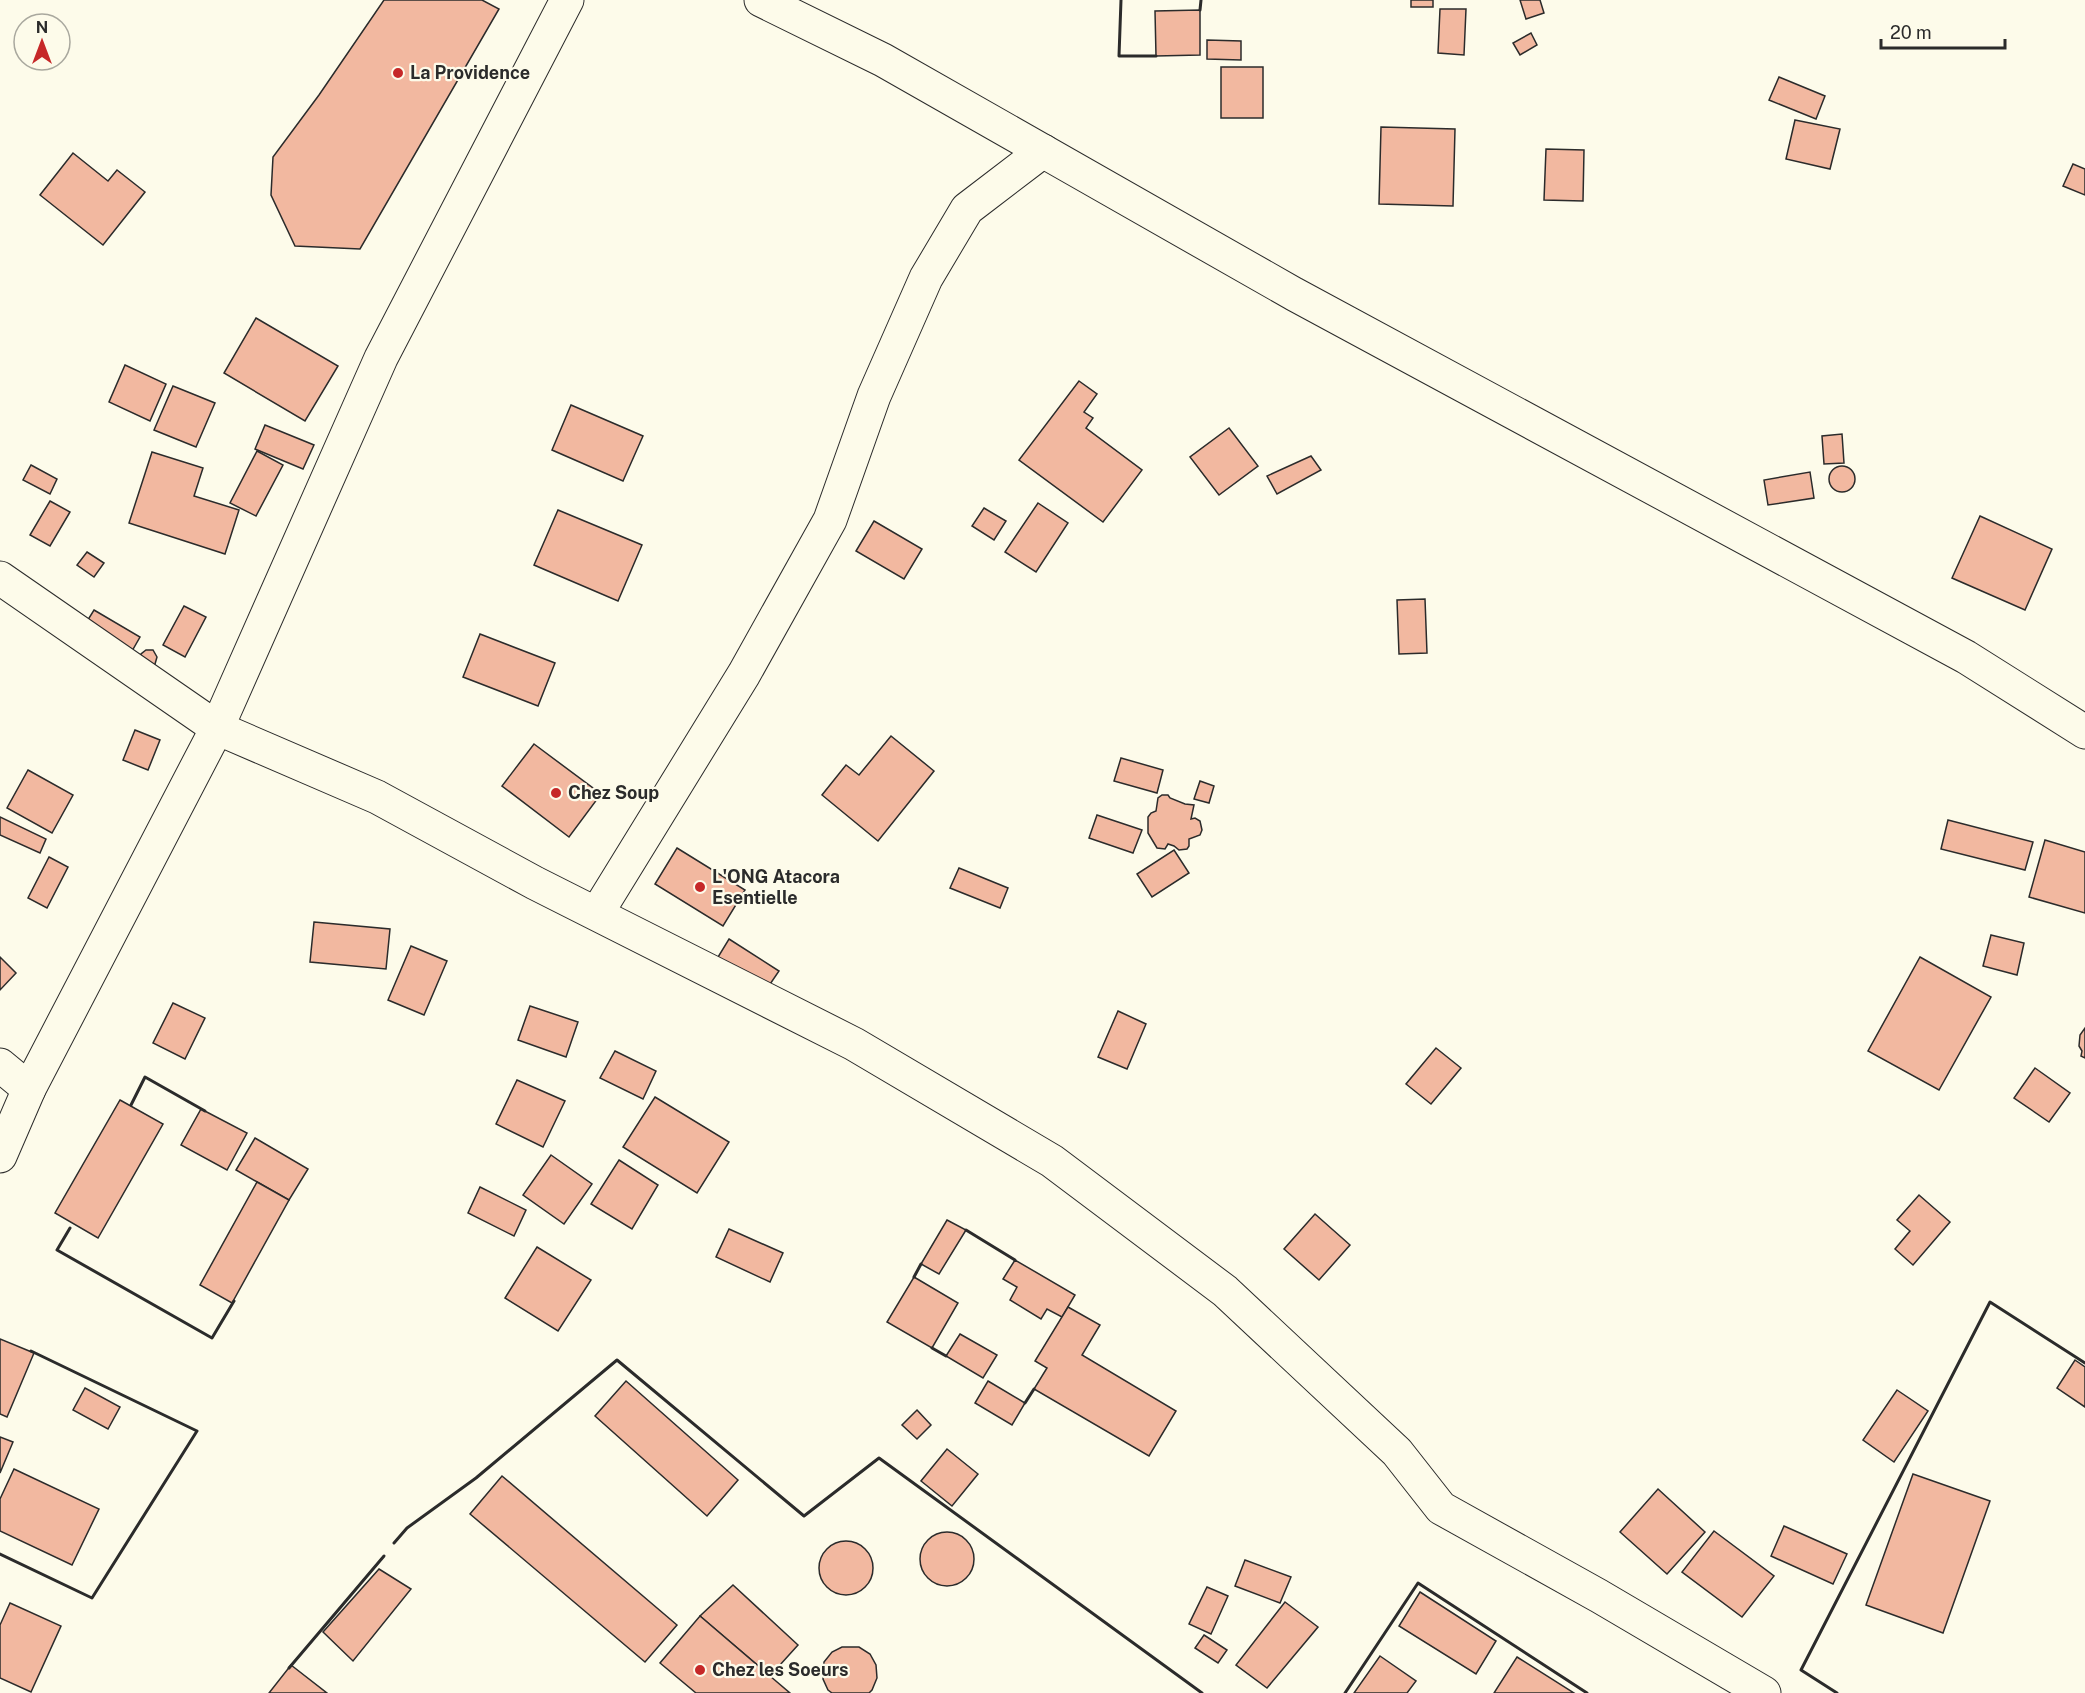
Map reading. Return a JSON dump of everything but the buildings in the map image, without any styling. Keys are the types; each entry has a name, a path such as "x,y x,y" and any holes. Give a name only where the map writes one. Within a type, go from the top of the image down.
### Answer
{"street":[{"path":"0,1156 29,1089 217,728 381,358 567,0"},
{"path":"761,0 883,60 1285,289 1966,657 2085,732"},
{"path":"597,913 744,674 830,520 874,396 926,278 967,209 1043,152"},
{"path":"0,578 217,728 377,797 535,883 854,1044 1052,1161 1225,1291 1396,1452 1441,1508 1599,1596 1764,1693"},
{"path":"0,1065 29,1089"}],"wall":[{"path":"1121,0 1119,56 1156,56"},
{"path":"1200,10 1201,0"},
{"path":"131,1105 145,1077 205,1111"},
{"path":"70,1228 57,1250 212,1338 234,1301"},
{"path":"966,1230 1015,1260"},
{"path":"914,1277 921,1264"},
{"path":"1837,1693 1801,1670 1990,1302 2085,1363"},
{"path":"932,1348 946,1356"},
{"path":"0,1554 92,1598 197,1431 31,1351"},
{"path":"394,1543 407,1528 476,1478 617,1360 804,1516 879,1458 1202,1693"},
{"path":"1025,1403 1034,1389"},
{"path":"289,1668 384,1556"},
{"path":"1345,1693 1418,1583 1587,1693"}],"place":[{"name":"La Providence","path":"398,73"},
{"name":"Chez Soup","path":"556,793"},
{"name":"L'ONG Atacora Esentielle","path":"700,887"},
{"name":"Chez les Soeurs","path":"700,1670"}]}
